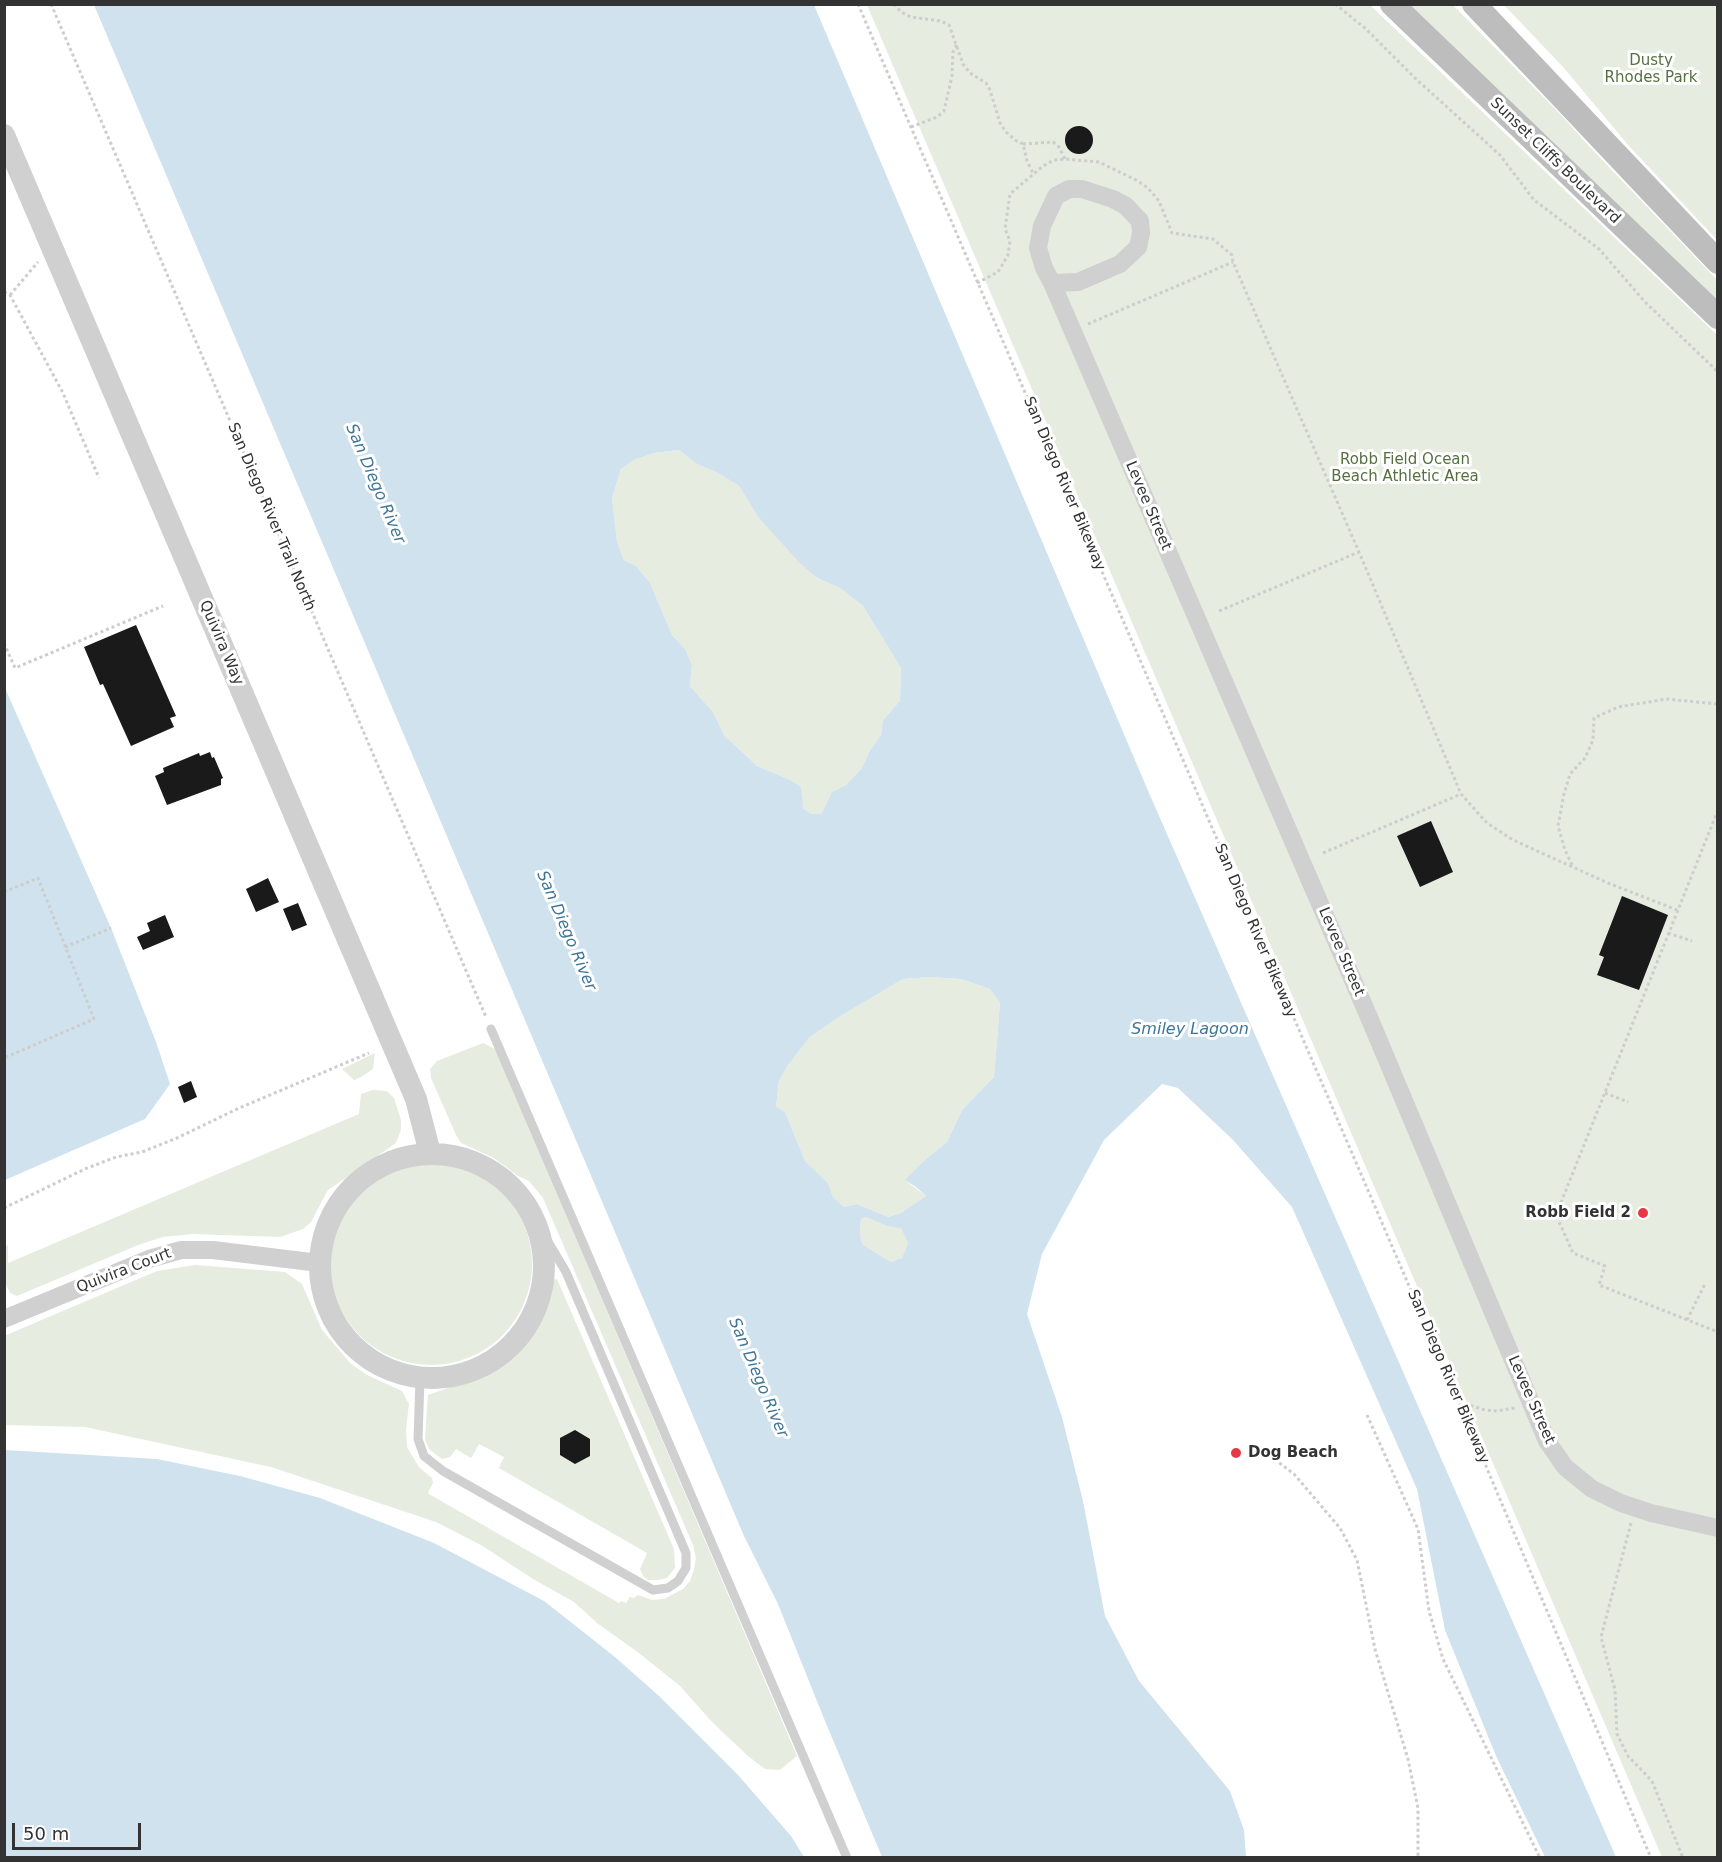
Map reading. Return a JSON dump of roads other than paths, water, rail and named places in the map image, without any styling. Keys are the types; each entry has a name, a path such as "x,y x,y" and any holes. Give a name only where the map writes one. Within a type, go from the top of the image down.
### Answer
{"main road":[{"name":"Sunset Cliffs Boulevard","path":"1392,4 1718,317"},
{"path":"1474,4 1718,262"}],"street":[{"name":"Quivira Way","path":"4,135 416,1099 430,1153"},
{"name":"Levee Street","path":"1052,283 1078,282 1120,264 1138,247 1141,233 1140,221 1126,206 1099,193 1070,189 1056,196 1042,226 1038,248 1044,268 1376,1033 1547,1441 1565,1467 1592,1489 1651,1513 1718,1528"},
{"path":"430,1153 464,1157 494,1172 519,1194 537,1223 544,1256 543,1289 532,1320 511,1347 485,1367 453,1377 420,1379 388,1370 359,1352 337,1327 324,1296 319,1263 324,1234 335,1208 353,1185 376,1168 402,1157 430,1153"},
{"name":"Quivira Court","path":"4,1319 149,1258 181,1250 213,1250 319,1263"}],"lane":[{"path":"491,1029 847,1857"},
{"path":"420,1379 418,1439 424,1456 442,1471 653,1590 668,1588 678,1581 686,1568 686,1553 566,1272 537,1223"}],"water":[{"path":"94,5 814,5 1149,793 1616,1857 1545,1857 1496,1756 1445,1630 1417,1489 1292,1207 1233,1140 1178,1088 1162,1084 1104,1140 1042,1254 1027,1314 1062,1417 1083,1501 1105,1616 1139,1681 1230,1791 1244,1830 1246,1857 882,1857 778,1604 744,1536","holes":["679,450 697,464 739,486 758,517 800,563 817,578 840,588 863,606 901,668 900,701 883,720 881,735 869,752 862,768 846,785 832,792 821,814 811,814 803,808 801,787 757,766 724,735 713,712 690,686 692,665 685,649 672,635 650,583 636,566 624,560 617,542 612,498 621,469 634,460 654,453","930,977 961,979 990,989 1000,1003 994,1077 962,1110 947,1142 905,1180 926,1196 901,1213 888,1217 857,1204 844,1207 833,1197 828,1183 805,1161 785,1112 776,1106 779,1081 788,1065 810,1037 903,979","866,1217 887,1226 901,1228 908,1243 902,1258 891,1262 864,1246 861,1241 861,1219"]},
{"path":"5,688 111,928 170,1084 145,1119 5,1180"},
{"path":"5,1450 157,1459 240,1476 320,1498 434,1543 544,1601 615,1657 659,1696 738,1775 791,1836 804,1857 5,1857"}],"place":[{"name":"Robb Field 2","path":"1643,1213"},
{"name":"Dog Beach","path":"1236,1453"}],"park label":[{"name":"Dusty Rhodes Park","path":"1651,70"},
{"name":"Robb Field Ocean Beach Athletic Area","path":"1405,468"}],"water label":[{"name":"San Diego River","path":"375,484"},
{"name":"San Diego River","path":"566,931"},
{"name":"Smiley Lagoon","path":"1190,1030"},
{"name":"San Diego River","path":"758,1378"}]}
